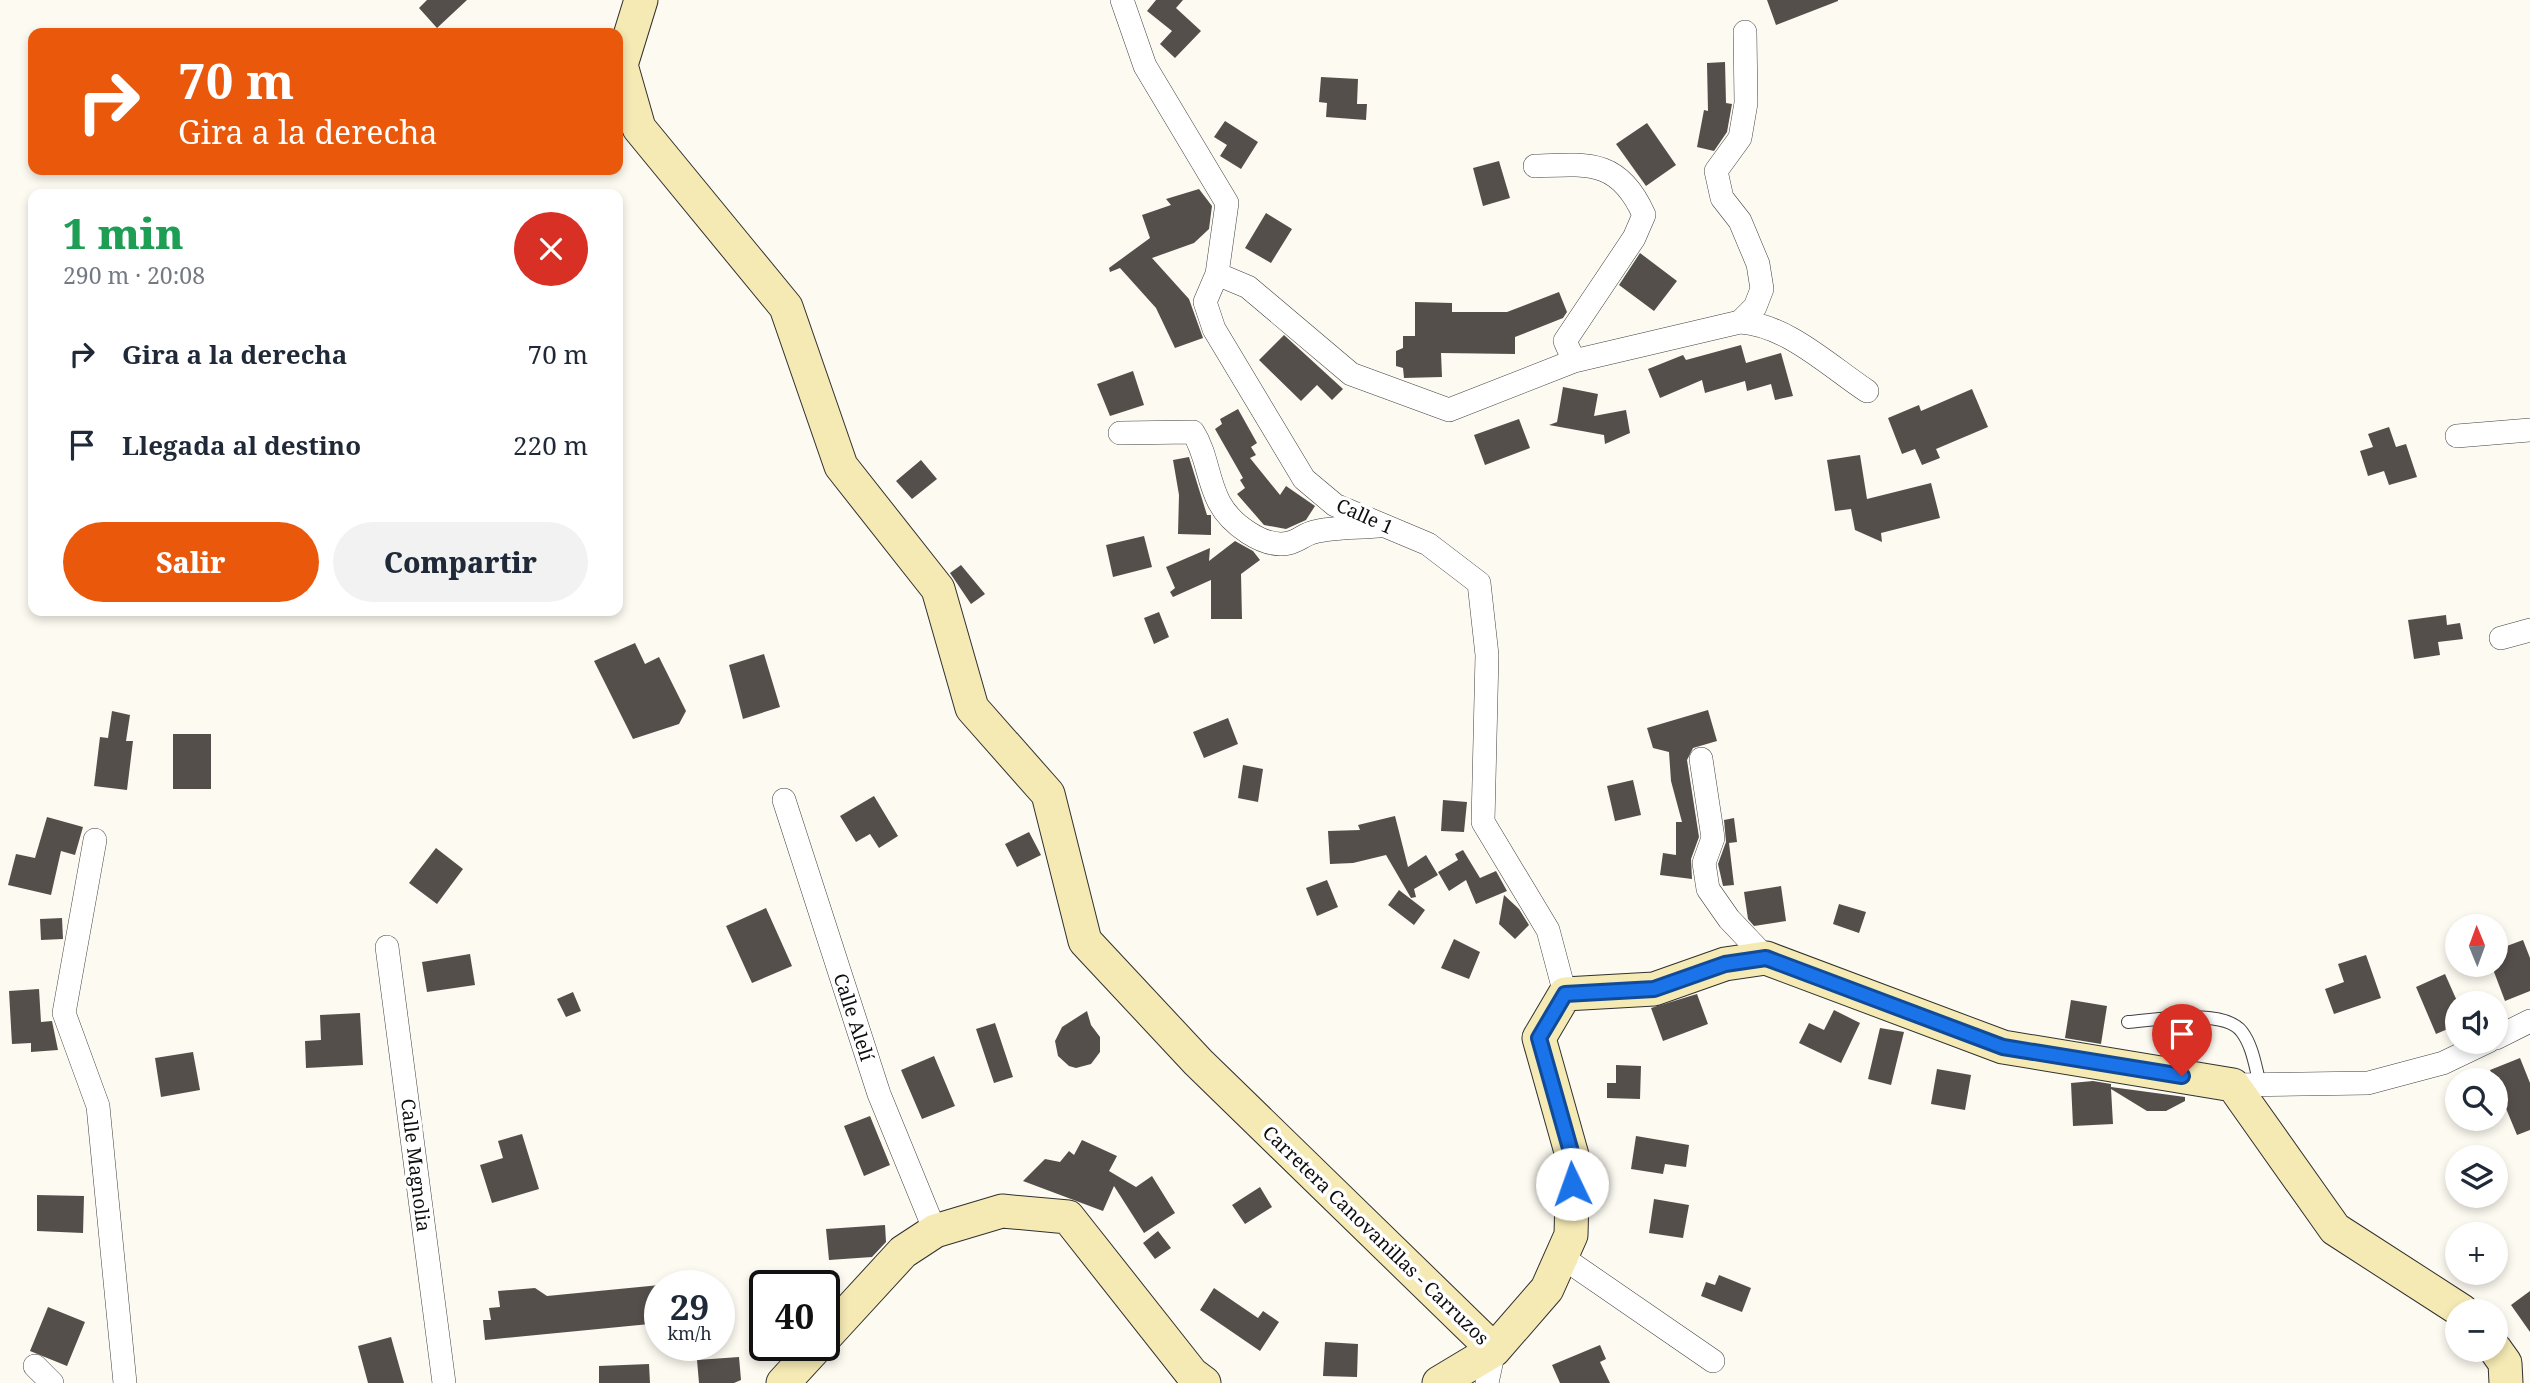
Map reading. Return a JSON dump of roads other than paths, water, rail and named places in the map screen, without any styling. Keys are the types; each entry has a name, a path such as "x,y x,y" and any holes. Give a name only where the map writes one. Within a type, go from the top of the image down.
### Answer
{"street":[{"name":"Carretera Canovanillas - Carruzos","path":"623,58 641,0"},
{"name":"Calle 1","path":"1122,0 1145,66 1227,203 1217,274 1205,302 1214,329 1304,479 1335,505 1429,544 1479,583 1487,655 1483,821 1548,930 1565,994"},
{"path":"1740,322 1755,307 1762,289 1758,264 1740,221 1722,198 1716,171 1740,138 1746,103 1745,32"},
{"name":"Carretera Canovanillas - Carruzos","path":"623,72 639,128 786,307 841,466 938,589 972,708 1048,794 1085,941 1198,1062 1494,1350 1547,1289 1572,1235 1573,1159 1539,1038 1565,994"},
{"path":"1535,166 1590,164 1617,176 1636,197 1644,215 1634,238 1564,341 1574,361"},
{"path":"1217,274 1248,287 1351,374 1449,410 1574,361 1740,322 1759,324 1785,335 1867,391"},
{"path":"2457,436 2530,430"},
{"path":"1119,433 1193,432 1204,450 1217,498 1227,518 1247,531 1273,542 1286,544 1310,533 1329,530 1385,526"},
{"path":"2501,638 2530,630"},
{"path":"1701,759 1713,838 1704,863 1708,889 1729,919 1766,958 2003,1047 2246,1084 2368,1083 2443,1063 2462,1054"},
{"name":"Calle Alelí","path":"784,800 879,1094 935,1231"},
{"path":"95,840 64,1013 98,1106 125,1383"},
{"name":"Calle Magnolia","path":"387,947 444,1383"},
{"path":"1565,994 1654,989 1725,964 1766,958"},
{"path":"2508,1032 2530,1021"},
{"path":"2246,1084 2334,1229 2445,1300"},
{"path":"840,1321 903,1252 935,1231 1002,1211 1068,1217 1192,1374 1204,1383"},
{"path":"1562,1256 1713,1361"},
{"path":"1439,1383 1494,1350"},
{"path":"1486,1383 1494,1350"},
{"path":"782,1383 803,1361"},
{"path":"35,1366 52,1383"}],"lane":[{"path":"2129,1022 2182,1017 2223,1020 2240,1029 2252,1053 2246,1084"}]}
